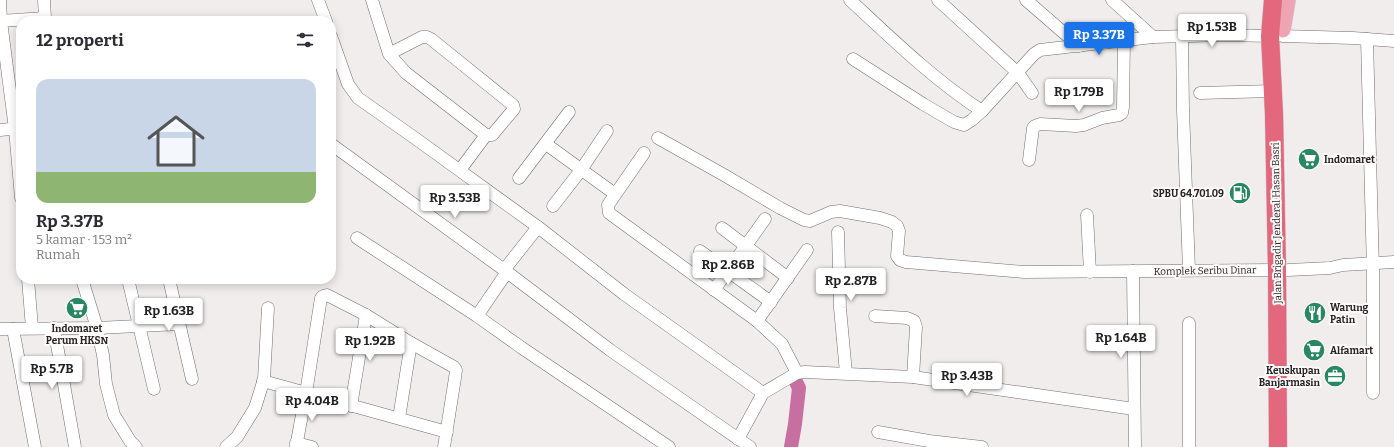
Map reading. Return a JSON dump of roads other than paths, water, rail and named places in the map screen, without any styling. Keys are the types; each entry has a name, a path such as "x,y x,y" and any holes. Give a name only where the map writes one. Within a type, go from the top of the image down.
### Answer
{"highway":[{"name":"Jalan Brigadir Jenderal Hasan Basri","path":"1273,0 1276,33 1283,270 1278,447"},
{"name":"Jalan Brigadir Jenderal Hasan Basri","path":"1283,270 1273,91 1276,33 1285,0"},
{"name":"Jalan Brigadir Jenderal Hasan Basri","path":"1282,315 1288,447"}],"main road":[{"path":"1267,0 1276,33"},
{"path":"1276,33 1288,0"}],"street":[{"path":"0,0 1,21 16,116"},
{"path":"44,0 46,16"},
{"path":"318,0 324,16"},
{"path":"372,0 389,54 406,73 486,135 492,136 514,109 513,105 427,37 422,37 389,54"},
{"path":"850,0 923,67 962,98 982,111"},
{"path":"938,0 1018,73 1032,93"},
{"path":"1026,0 1079,46"},
{"path":"1112,0 1153,37"},
{"path":"1,21 16,20"},
{"path":"853,59 923,104 959,124 964,125 982,111 1034,54 1040,50 1153,37 1276,33 1394,41"},
{"path":"1182,37 1189,270"},
{"path":"1367,39 1373,267 1373,393"},
{"path":"1029,160 1033,128 1035,126 1040,124 1084,125 1102,118 1119,115 1122,113 1124,40"},
{"path":"336,50 348,84 358,98 460,170 538,227 624,294 762,393"},
{"path":"1200,93 1273,91"},
{"path":"519,178 569,112"},
{"path":"0,130 16,129"},
{"path":"553,206 581,170 608,131"},
{"path":"460,170 486,135"},
{"name":"Komplek Seribu Dinar","path":"658,138 780,208 804,220 810,221 831,212 840,211 880,218 892,222 897,226 899,231 897,256 900,260 906,262 1024,272 1283,270 1330,268 1342,271 1373,267"},
{"path":"546,144 615,194"},
{"path":"336,148 506,271 610,350 746,445 762,393 792,376 846,373 912,377 1134,409"},
{"path":"644,153 608,205 610,214 757,321 782,344 792,376"},
{"path":"1087,215 1090,272"},
{"path":"714,290 765,219"},
{"path":"477,316 506,271 538,227"},
{"path":"722,228 788,278"},
{"path":"838,232 840,308 846,373"},
{"path":"357,238 477,316 669,447"},
{"path":"757,321 807,250"},
{"path":"700,251 771,302"},
{"path":"1373,267 1394,262"},
{"path":"1373,267 1394,269"},
{"path":"1133,271 1135,447"},
{"path":"28,284 32,328"},
{"path":"84,284 97,328 103,355 106,384 114,415 130,441 136,447"},
{"path":"129,284 154,389"},
{"path":"170,284 192,379"},
{"path":"312,447 296,445 321,298 327,295 366,315 455,368 455,378 444,447"},
{"path":"226,447 237,437 255,408 263,381 268,308"},
{"path":"351,406 366,315"},
{"path":"875,316 907,318 914,321 916,327 912,377"},
{"path":"1189,323 1189,447"},
{"path":"0,329 97,328 179,324"},
{"path":"54,328 75,447"},
{"path":"13,329 35,447"},
{"path":"399,418 411,342"},
{"path":"263,381 447,432"},
{"path":"878,432 922,440 982,447"}],"waterway":[{"path":"791,447 799,388 795,380"}],"place":[{"name":"Indomaret","path":"1309,159"},
{"name":"SPBU 64.701.09","path":"1240,193"},
{"name":"Indomaret Perum HKSN","path":"77,308"},
{"name":"Warung Patin","path":"1315,313"},
{"name":"Alfamart","path":"1314,350"},
{"name":"Keuskupan Banjarmasin","path":"1335,376"}]}
